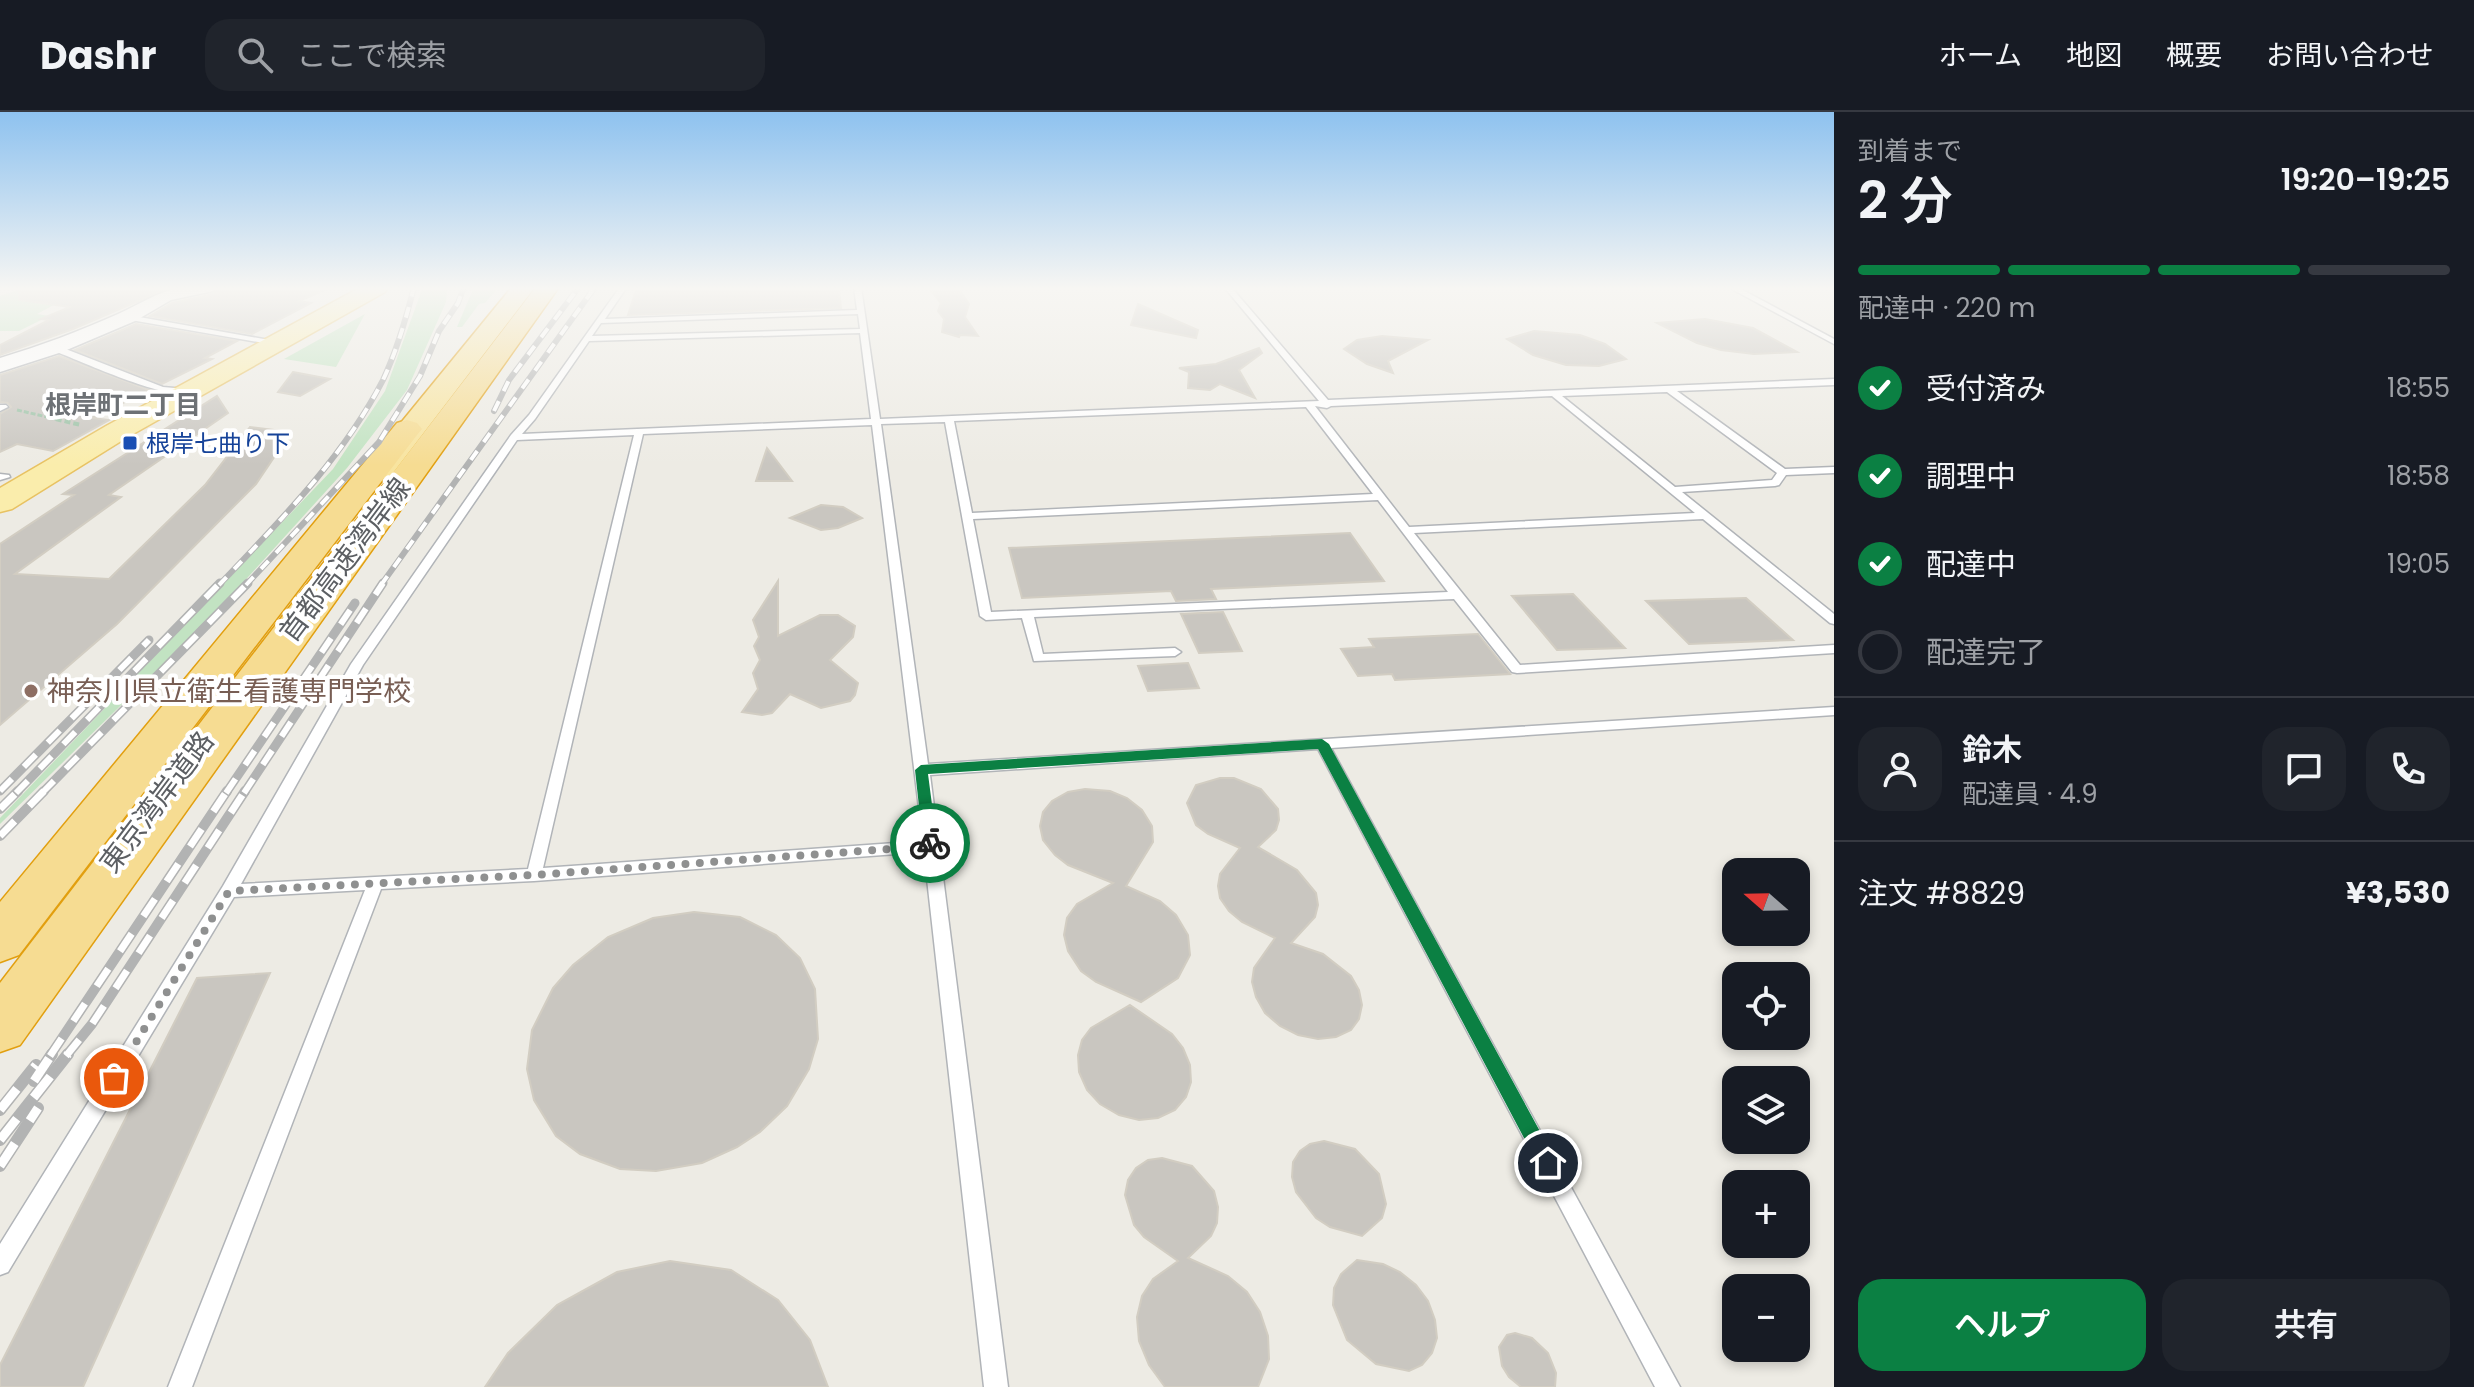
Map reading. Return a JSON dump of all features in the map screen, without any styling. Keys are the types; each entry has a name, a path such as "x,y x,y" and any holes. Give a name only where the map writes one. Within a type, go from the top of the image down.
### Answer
{"highway":[{"name":"首都高速湾岸線","path":"0,940 474,346"},
{"name":"東京湾岸道路","path":"0,954 475,346"},
{"name":"東京湾岸道路","path":"0,1010 501,346"},
{"name":"首都高速湾岸線","path":"0,1027 502,346"}],"main road":[{"path":"2,485 269,346"}],"street":[{"path":"0,365 59,346"}],"lane":[{"path":"0,1264 229,891 357,664 514,437 582,346"},
{"path":"866,346 931,846 996,1387"},
{"path":"1277,346 1327,405"},
{"path":"55,348 161,389 186,392"},
{"path":"514,437 1556,396 1834,382"},
{"path":"1670,390 1783,472 1834,470"},
{"path":"1556,396 1834,620"},
{"path":"1309,405 1517,669 1834,649"},
{"path":"949,419 986,616 1457,595"},
{"path":"534,875 639,432"},
{"path":"1673,490 1775,483 1783,472"},
{"path":"968,516 1380,497"},
{"path":"1406,530 1706,516"},
{"path":"1027,614 1038,658 1175,652"},
{"path":"921,770 1834,711"},
{"path":"1322,744 1668,1387"},
{"path":"229,891 534,875 931,846"},
{"path":"180,1387 375,884"}],"path":[{"path":"2,408 92,428"}],"green space":[{"path":"306,346 347,346 336,367 284,359"},
{"path":"401,346 426,346 407,390 347,468 220,608 0,824 0,818 333,469 385,391"}],"building":[{"path":"0,346 24,346 0,355"},
{"path":"83,346 227,346 205,358 212,359 162,384 75,350"},
{"path":"1416,346 1388,361 1393,373 1367,364 1344,349"},
{"path":"1519,346 1608,346 1626,359 1599,366 1566,365 1533,355"},
{"path":"1709,346 1787,346 1797,352 1754,354"},
{"path":"1259,348 1262,353 1239,370 1255,398 1220,384 1210,390 1188,388 1189,372 1179,368 1216,364"},
{"path":"59,356 149,390 93,418 109,420 53,451 17,444 0,452 0,414 11,407 8,403 0,402 0,375"},
{"path":"293,372 330,379 300,396 278,392"},
{"path":"217,396 228,413 109,495 121,497 15,574 109,579 205,485 250,427 291,432 256,484 117,624 0,725 0,544 74,495 63,494"},
{"path":"767,448 792,481 756,481"},
{"path":"821,505 843,507 862,518 838,528 821,530 790,518"},
{"path":"1350,533 1384,581 1211,589 1216,599 1176,601 1171,591 1022,598 1009,548"},
{"path":"778,581 778,636 820,615 838,615 855,626 853,637 830,660 858,683 850,701 821,708 790,694 772,713 742,712 758,689 753,673 760,660 754,646 759,637 753,620"},
{"path":"1573,594 1625,648 1557,650 1512,596"},
{"path":"1746,598 1793,640 1689,644 1646,601"},
{"path":"1223,612 1242,651 1199,653 1181,614"},
{"path":"1478,634 1510,674 1395,680 1392,674 1358,676 1341,649 1374,647 1369,639"},
{"path":"1188,663 1199,688 1148,691 1138,666"},
{"path":"1220,778 1234,778 1261,789 1278,809 1276,830 1258,847 1297,870 1316,893 1318,905 1315,917 1291,943 1323,954 1351,976 1359,990 1362,1005 1359,1019 1351,1030 1336,1037 1318,1039 1298,1035 1280,1026 1265,1013 1256,997 1252,982 1254,968 1275,938 1242,922 1220,898 1220,874 1240,848 1208,834 1196,825 1187,803 1196,785"},
{"path":"1085,789 1110,791 1127,798 1142,810 1152,826 1153,842 1126,886 1160,901 1176,915 1188,935 1190,955 1178,978 1141,1002 1096,982 1081,971 1068,951 1064,935 1067,918 1077,904 1113,883 1068,865 1055,855 1043,840 1040,826 1043,812 1052,801 1068,792"},
{"path":"694,912 740,917 776,935 800,958 815,989 818,1039 809,1069 787,1106 760,1132 702,1163 656,1171 620,1169 580,1154 556,1136 534,1100 527,1069 532,1030 553,988 573,965 608,937 653,918"},
{"path":"270,973 83,1387 0,1387 0,1365 197,978"},
{"path":"1130,1005 1172,1034 1183,1048 1190,1065 1191,1082 1186,1097 1175,1110 1158,1118 1139,1120 1119,1115 1100,1104 1087,1090 1079,1072 1078,1055 1082,1040 1091,1028"},
{"path":"1324,1141 1355,1149 1379,1174 1386,1204 1382,1218 1362,1236 1330,1227 1316,1218 1296,1192 1292,1177 1293,1162 1300,1151 1310,1144"},
{"path":"1162,1158 1192,1166 1214,1191 1218,1207 1217,1223 1211,1236 1188,1258 1228,1276 1247,1292 1260,1312 1268,1336 1269,1359 1258,1387 1165,1387 1149,1365 1139,1341 1137,1317 1142,1296 1153,1279 1178,1261 1144,1237 1134,1225 1125,1195 1128,1180 1136,1168 1148,1160"},
{"path":"1357,1260 1383,1264 1400,1272 1416,1285 1428,1301 1437,1338 1432,1353 1422,1365 1409,1371 1376,1364 1347,1340 1333,1305 1334,1288 1341,1274"},
{"path":"670,1261 731,1270 778,1300 810,1340 828,1387 485,1387 508,1353 557,1305 617,1272"},
{"path":"1515,1333 1532,1338 1548,1353 1556,1373 1555,1387 1521,1387 1509,1377 1502,1366 1499,1347 1507,1335"}],"railway":[{"path":"219,585 329,463 367,409 396,346"},
{"path":"246,585 379,442 420,376 432,346"},
{"path":"494,411 509,380 534,346"},
{"path":"381,585 552,346"},
{"path":"16,793 220,583"},
{"path":"42,793 248,583"},
{"path":"244,793 383,583"},
{"path":"226,793 355,603"},
{"path":"0,791 149,640"},
{"path":"0,836 44,791"},
{"path":"50,1056 227,791"},
{"path":"66,1056 92,1024 245,791"},
{"path":"0,809 16,793"},
{"path":"34,1081 52,1054"},
{"path":"0,1140 68,1054"},
{"path":"0,1110 36,1065"},
{"path":"0,1166 38,1108"}],"way so far":[{"path":"114,1078 229,891 534,875 931,846 930,843"}],"place":[{"name":"根岸七曲り下","path":"130,443"},
{"name":"神奈川県立衛生看護専門学校","path":"31,691"}],"district":[{"name":"根岸町二丁目","path":"123,405"}],"route":[{"path":"930,843 921,770 1322,744 1548,1163"}]}
